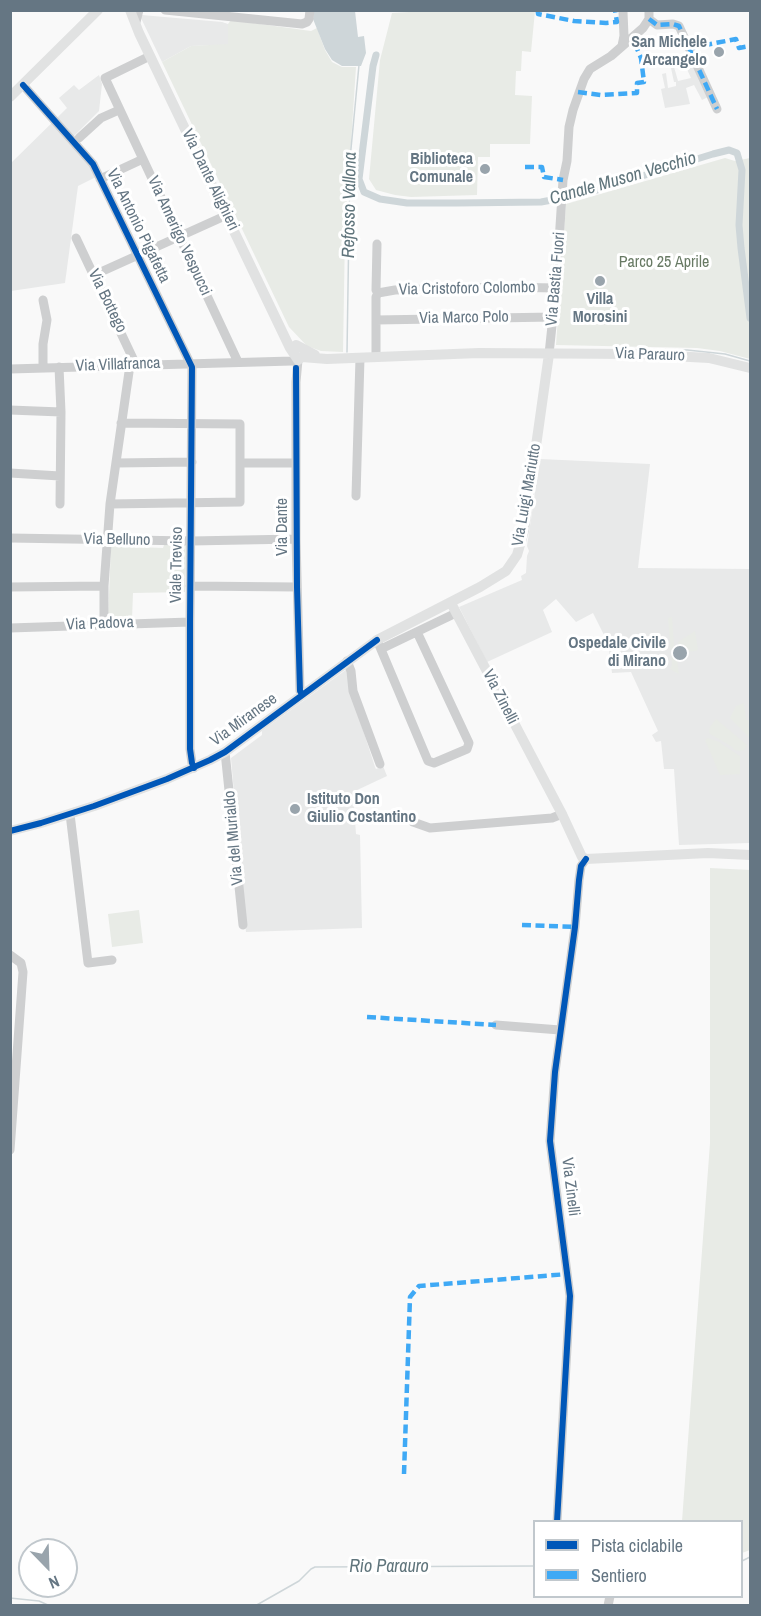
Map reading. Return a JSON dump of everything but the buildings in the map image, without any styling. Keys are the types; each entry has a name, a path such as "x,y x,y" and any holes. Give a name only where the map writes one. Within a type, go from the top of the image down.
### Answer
{"main road":[{"path":"10,97 98,10"},
{"path":"65,44 81,33 105,10"},
{"path":"124,10 140,33"},
{"path":"130,10 140,33"},
{"name":"Via Dante Alighieri","path":"140,33 297,364"},
{"name":"Via Dante Alighieri","path":"281,327 296,345"},
{"path":"296,345 299,355 297,364"},
{"name":"Via Villafranca","path":"296,345 310,354 327,359"},
{"name":"Via Villafranca","path":"297,364 327,359 376,357 479,353 549,354"},
{"name":"Via Parauro","path":"549,354 682,356 709,358 750,368"},
{"name":"Via Luigi Mariutto","path":"453,608 500,576 517,555 524,531 549,354"},
{"name":"Via Miranese","path":"10,831 70,814 194,768 225,752 347,661 453,608"},
{"name":"Via Zinelli","path":"453,608 562,814 582,857 586,860"},
{"path":"586,860 708,853 750,855"}],"street":[{"path":"136,22 139,10"},
{"path":"165,10 302,24 307,22 310,15"},
{"path":"622,11 632,37"},
{"path":"622,11 624,36 622,46"},
{"path":"627,22 635,27 648,18 657,25 679,26 717,109"},
{"name":"Via Bastia Fuori","path":"549,354 562,193 573,110 590,69 611,56 641,30 648,18"},
{"name":"Via Amerigo Vespucci","path":"150,56 105,78 238,362"},
{"name":"Via Antonio Pigafetta","path":"23,85 93,164 190,363"},
{"path":"79,138 101,118 119,110"},
{"path":"100,179 142,159"},
{"path":"94,275 227,215"},
{"name":"Via Bottego","path":"76,238 133,365"},
{"path":"376,357 377,244"},
{"name":"Via Cristoforo Colombo","path":"378,293 395,290 556,288"},
{"path":"43,368 43,344 47,320 44,300"},
{"name":"Via Marco Polo","path":"376,320 553,317"},
{"path":"356,496 360,358"},
{"name":"Via Villafranca","path":"10,369 292,361 297,364"},
{"name":"Viale Treviso","path":"190,363 192,424 190,748 194,768"},
{"name":"Via Dante","path":"297,364 296,539 300,691 302,694"},
{"path":"104,624 104,586 110,504 121,423 133,365"},
{"path":"59,367 60,504"},
{"path":"10,410 61,412"},
{"path":"110,504 240,502 240,424 121,423"},
{"path":"116,463 192,462"},
{"path":"240,463 296,463"},
{"path":"10,473 60,476"},
{"name":"Via Belluno","path":"10,538 107,541 296,539"},
{"path":"10,587 104,586"},
{"path":"190,586 297,587"},
{"name":"Via Miranese","path":"379,644 417,632 453,608"},
{"name":"Via Padova","path":"10,627 190,622"},
{"path":"379,644 428,761 434,763 467,749 469,743 417,632"},
{"path":"347,661 351,671 353,691 380,764"},
{"name":"Via del Murialdo","path":"225,752 243,925"},
{"path":"70,814 88,963 112,960"},
{"path":"407,817 413,822 430,828 552,818 562,814"},
{"name":"Via Zinelli","path":"556,1520 570,1296 550,1141 555,1072 581,866 586,860"},
{"path":"10,955 19,960 23,968 10,1150"},
{"path":"496,1025 560,1030"}],"shaded area":[{"path":"314,11 355,11 358,37 364,36 366,53 361,66 342,66 332,60 313,19"},
{"path":"142,15 228,24 228,45 191,46 162,62 141,18"},
{"path":"692,61 708,97 702,100 694,85 686,88 690,104 665,108 661,89 665,88 662,74 666,73 668,88 676,86 671,68 674,67 678,81 691,78 685,65"},
{"path":"99,75 102,84 99,111 69,141 90,165 96,177 78,186 65,283 11,291 11,163 67,108 59,98 74,85 79,90"},
{"name":"Ospedale Civile di Mirano","path":"540,459 650,464 638,568 750,569 750,843 679,845 674,769 664,769 661,741 656,742 652,735 658,731 631,672 612,673 608,643 593,613 576,622 556,599 543,610 552,632 487,662 459,607 522,580 521,576 526,573 529,551 527,546"},
{"name":"Istituto Don Giulio Costantino","path":"347,669 351,693 375,767 376,769 383,766 387,776 353,792 356,834 360,835 362,928 246,932 231,758 262,735 262,731"}],"green space":[{"path":"535,11 531,52 522,51 521,71 516,71 515,95 532,96 530,144 490,144 490,157 478,157 477,195 411,197 376,190 369,179 380,60 392,13"},
{"path":"231,20 311,31 317,28 332,62 342,67 356,67 345,233 343,352 321,351 307,346 289,327 162,62 191,46 228,44 228,24"},
{"name":"Parco 25 Aprile","path":"725,158 735,161 750,158 750,359 697,348 556,345 566,204"},
{"path":"164,545 187,545 185,592 133,593 132,619 108,620 111,546 163,548"},
{"path":"672,617 675,659 677,659 679,674 670,669 672,665 668,618"},
{"path":"695,631 698,649 681,652 678,642"},
{"path":"744,703 746,720 750,720 750,738 730,718 736,706"},
{"path":"716,719 747,745 744,750 735,750 710,734 710,727"},
{"path":"708,738 719,742 740,756 740,774 720,775 705,740"},
{"path":"710,868 750,870 750,1550 743,1553 743,1520 682,1520 710,1143"},
{"path":"139,910 143,943 112,947 108,914"}],"waterway":[{"name":"Canale Muson Vecchio","path":"376,55 359,179 364,192 380,199 407,203 541,202 584,194 713,154 729,150 737,153 742,170 739,225 750,318"},
{"name":"Refosso Vallona","path":"347,352 350,159 359,65"},
{"name":"Canale Muson Vecchio","path":"746,283 750,282"},
{"name":"Refosso Vallona","path":"651,350 687,350 725,354 750,361"},
{"name":"Rio Parauro","path":"743,1560 750,1557"},
{"name":"Rio Parauro","path":"255,1606 299,1581 315,1567 533,1566"},
{"name":"Rio Parauro","path":"10,1598 39,1601 50,1606"}],"marked path":[{"path":"536,10 538,14 574,21 606,23 617,22 615,10"},
{"path":"649,19 657,25 679,26 717,109"},
{"path":"578,92 601,95 637,93 637,83 644,82 641,58 632,37"},
{"path":"690,48 736,39 739,48 750,46"},
{"path":"525,167 542,167 544,177 563,180"},
{"path":"522,925 575,927"},
{"path":"367,1017 496,1025"},
{"path":"404,1474 410,1297 419,1286 568,1274"}],"cycle path":[{"path":"23,85 93,164 192,367 190,749 194,768"},
{"path":"296,368 297,587 300,691 302,694"},
{"path":"10,831 94,806 167,779 210,760 225,752 377,640"},
{"path":"557,1520 570,1296 550,1141 555,1072 575,927 579,880 581,866 586,859"}],"place":[{"name":"San Michele Arcangelo","path":"719,52"},
{"name":"Biblioteca Comunale","path":"485,169"},
{"name":"Villa Morosini","path":"600,281"},
{"name":"Ospedale Civile di Mirano","path":"680,653"},
{"name":"Istituto Don Giulio Costantino","path":"295,809"}]}
